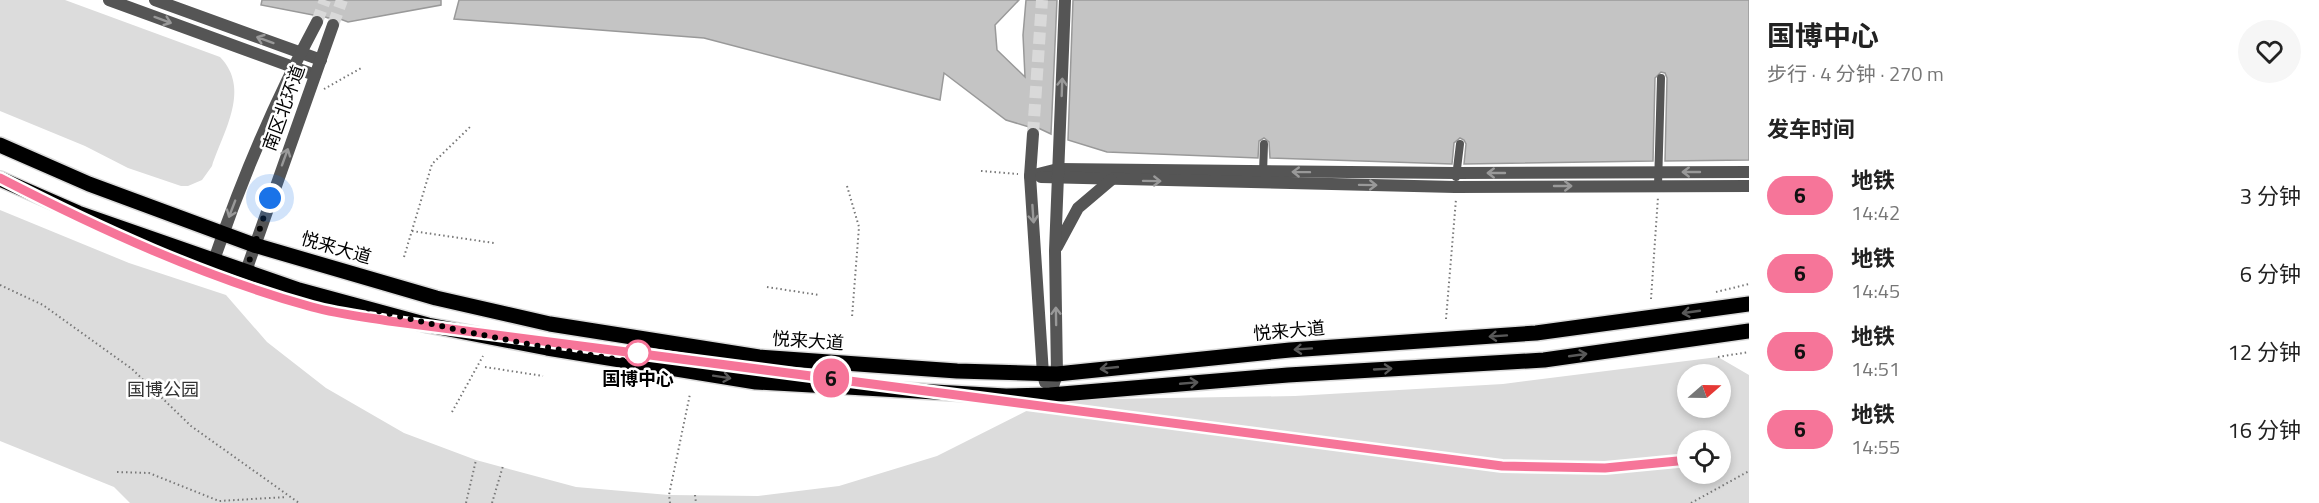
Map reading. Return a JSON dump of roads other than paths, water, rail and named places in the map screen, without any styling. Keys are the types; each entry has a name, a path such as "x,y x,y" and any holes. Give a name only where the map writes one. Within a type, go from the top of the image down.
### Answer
{"main road":[{"name":"悦来大道","path":"0,145 90,184 254,244 446,301 550,324 759,357 957,371 1050,374 1290,350 1536,333 1749,304"},
{"path":"0,179 78,213 299,290 428,325 547,348 756,382 1006,396 1050,395 1288,375 1544,360 1749,331"}],"street":[{"path":"109,0 315,75"},
{"path":"155,0 321,60"},
{"path":"1050,395 1065,0"},
{"name":"南区北环道","path":"214,260 232,207 293,67 317,22"},
{"name":"南区北环道","path":"246,271 333,25"},
{"path":"1033,134 1024,175 1050,374"},
{"path":"1058,174 1112,180 1456,173 1749,172"},
{"path":"1024,175 1263,177 1455,187 1749,186"},
{"path":"1054,251 1078,208 1112,180"}],"lane":[{"path":"1658,186 1661,78"},
{"path":"1263,177 1264,144"},
{"path":"1455,187 1460,144"}],"tunnel":[{"path":"317,22 325,0"},
{"path":"333,25 342,0"},
{"path":"1033,134 1042,0"}],"metro line":[{"name":"6","path":"0,178 64,211 213,275 314,308 389,321 1502,466 1605,468 1677,461"}],"place":[{"name":"国博中心","path":"638,353"}],"park label":[{"name":"国博公园","path":"163,390"}]}
